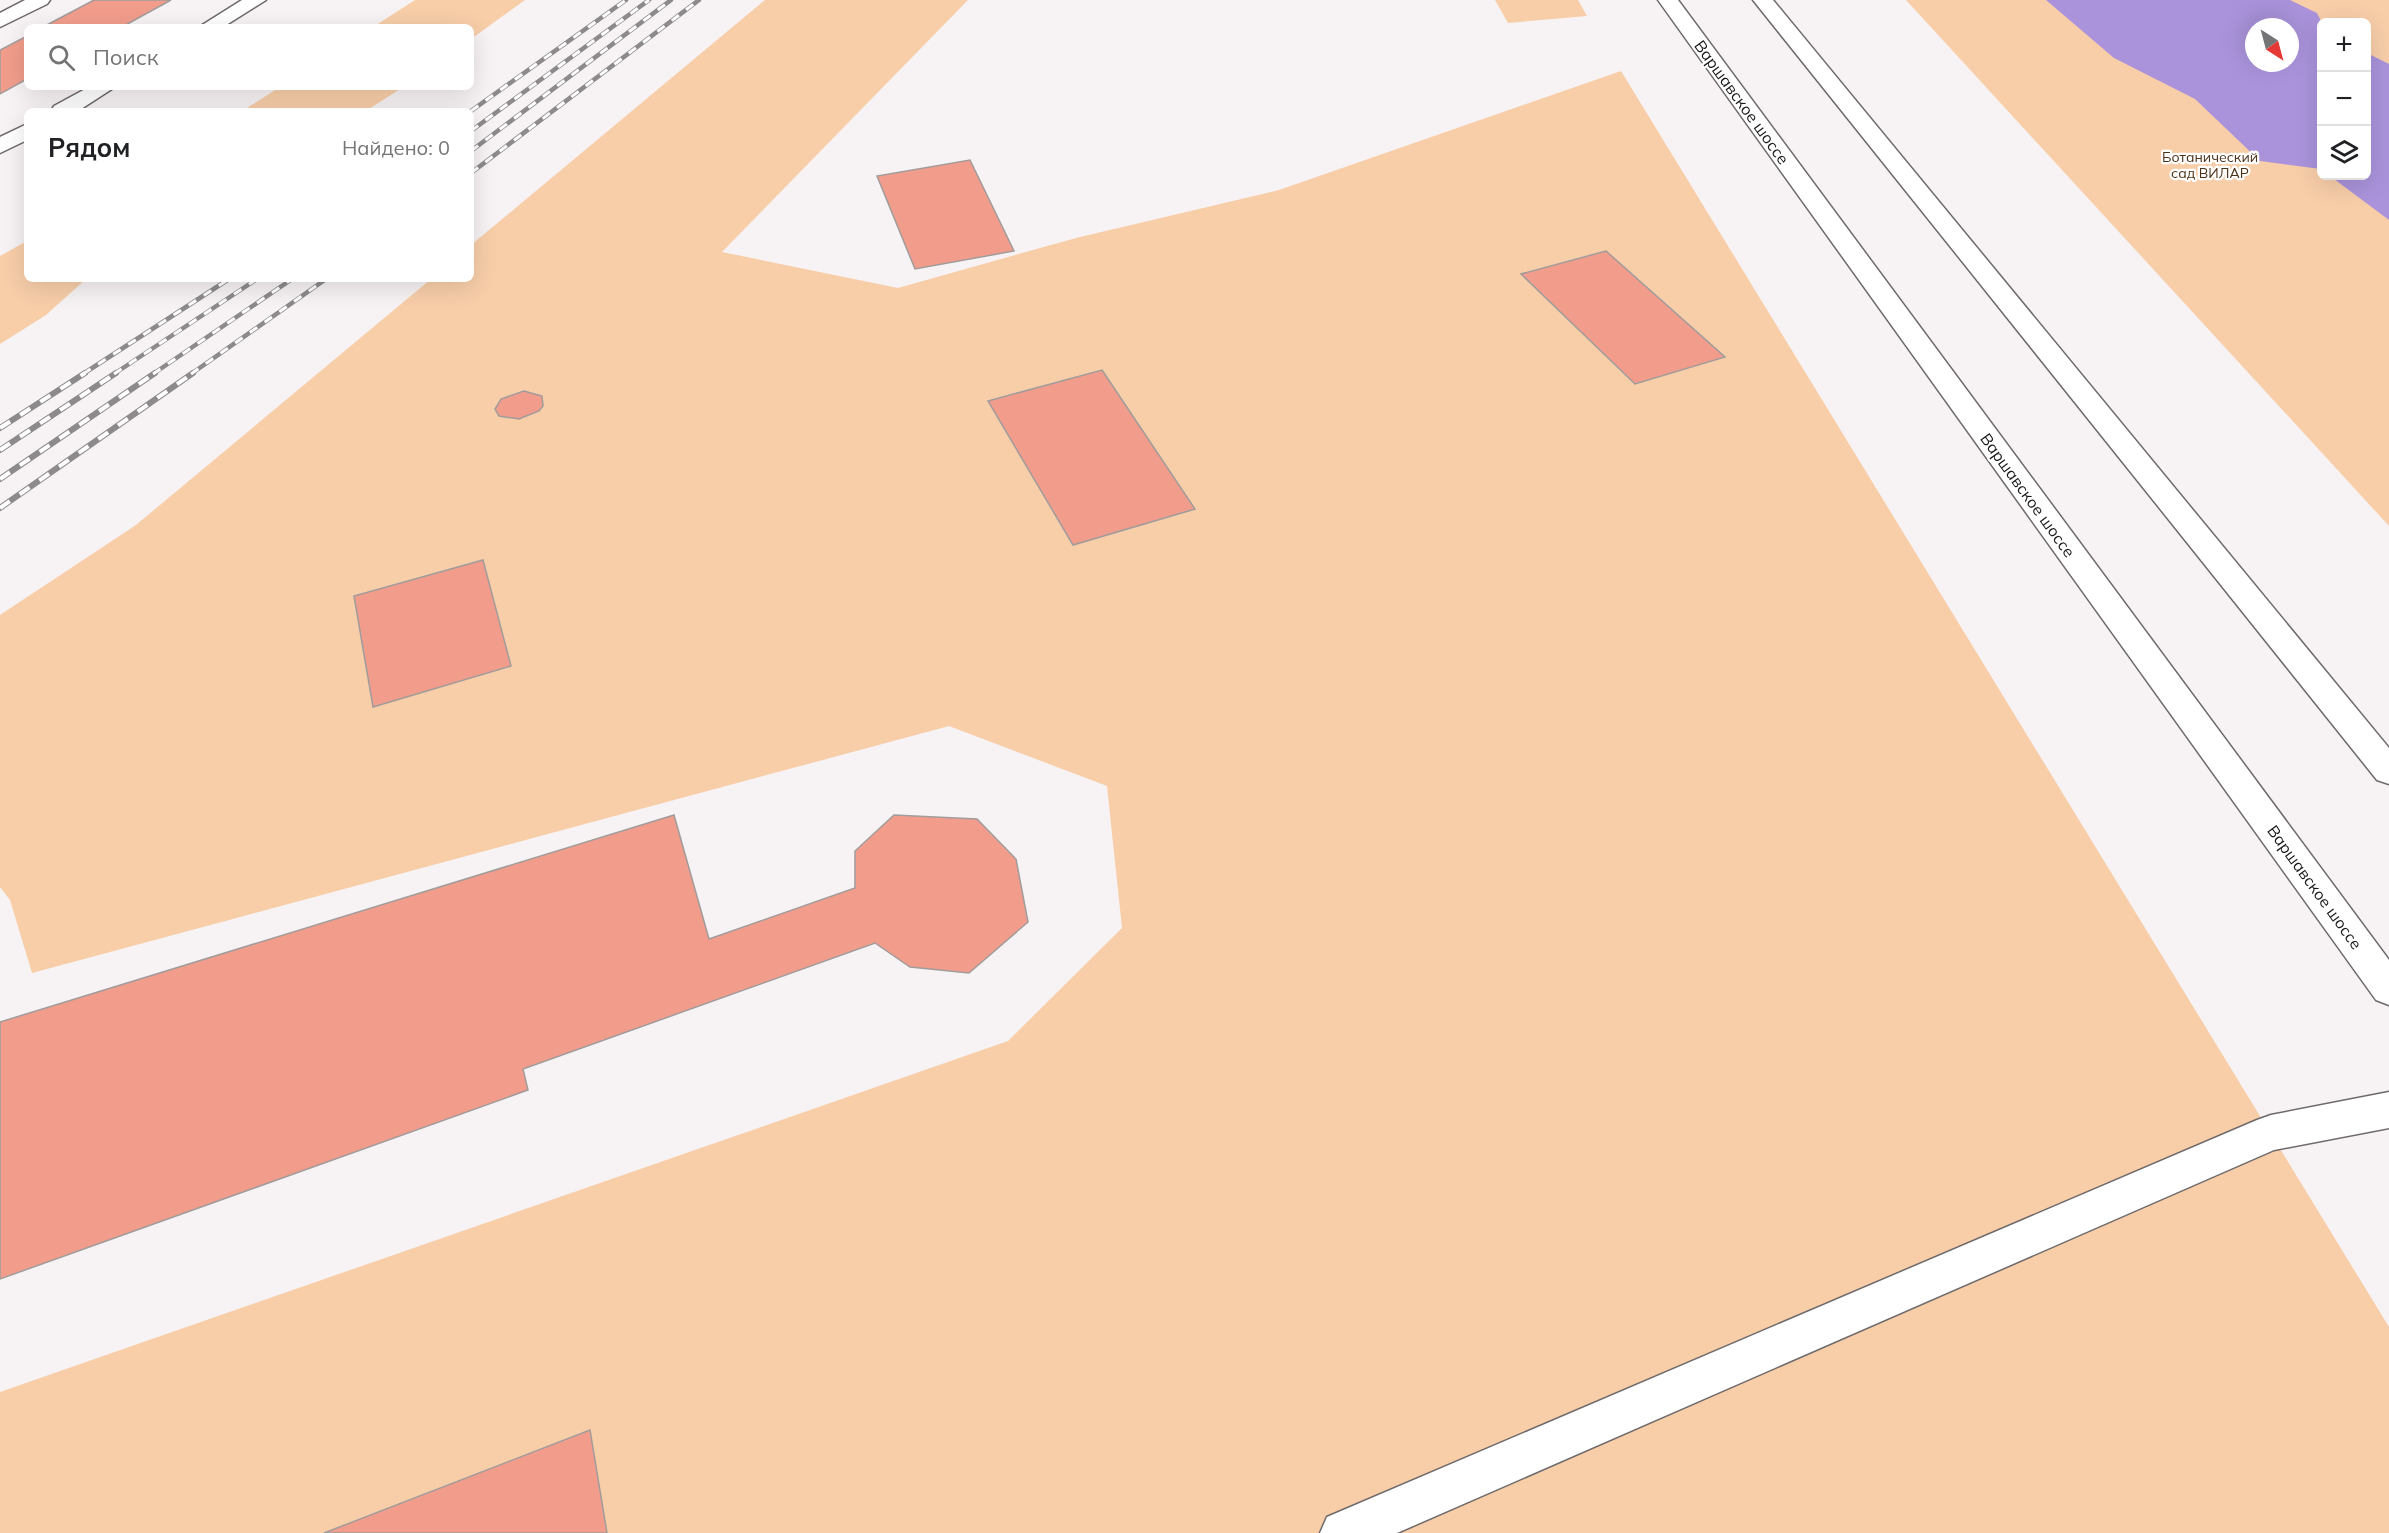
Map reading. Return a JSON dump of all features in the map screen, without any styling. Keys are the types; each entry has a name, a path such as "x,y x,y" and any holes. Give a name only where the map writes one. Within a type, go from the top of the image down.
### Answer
{"main road":[{"path":"0,21 40,0"},
{"path":"213,24 256,0"},
{"name":"Варшавское шоссе","path":"1668,0 2389,989"},
{"path":"1763,0 2389,771"},
{"path":"67,108 99,90"},
{"path":"0,146 24,133"},
{"path":"1342,1533 2271,1133 2389,1110"}],"green space":[{"path":"415,0 525,0 474,37 474,24 378,24"},
{"path":"765,0 968,0 722,252 898,288 1076,238 1279,190 1621,71 2389,1327 2389,1533 0,1533 0,1392 1008,1041 1122,928 1107,786 949,726 32,973 10,900 0,887 0,615 136,525 427,282 474,282 474,242"},
{"path":"1495,0 1578,0 1587,16 1508,23"},
{"name":"Ботанический сад ВИЛАР","path":"1906,0 2389,0 2389,526"},
{"path":"275,90 398,90 371,108 247,108"},
{"path":"24,243 24,282 83,282 46,315 0,344 0,256"}],"shaded area":[{"path":"2046,0 2290,0 2317,13 2320,18 2317,18 2317,168 2260,161 2195,99 2114,58"},
{"path":"2371,55 2389,64 2389,220 2335,180 2371,180"}],"building":[{"path":"94,0 171,0 127,24 49,24"},
{"path":"24,38 24,81 0,94 0,50"},
{"path":"970,160 1014,251 915,269 877,176"},
{"path":"1606,251 1725,357 1635,384 1521,274"},
{"path":"1102,370 1195,509 1073,545 988,401"},
{"path":"524,391 542,396 543,406 539,411 519,419 499,416 495,409 501,399"},
{"path":"483,560 511,666 373,707 354,596"},
{"path":"674,815 709,939 855,888 855,851 894,815 977,819 1016,859 1028,922 969,973 910,967 875,943 523,1069 528,1090 0,1279 0,1022"},
{"path":"590,1430 607,1533 324,1533"}],"railway":[{"path":"474,109 626,0"},
{"path":"474,129 649,0"},
{"path":"474,149 671,0"},
{"path":"474,171 699,0"},
{"path":"83,374 224,282"},
{"path":"114,374 252,282"},
{"path":"153,374 288,282"},
{"path":"191,374 322,282"},
{"path":"0,428 85,373"},
{"path":"0,450 116,373"},
{"path":"0,479 155,373"},
{"path":"0,508 193,373"}]}
